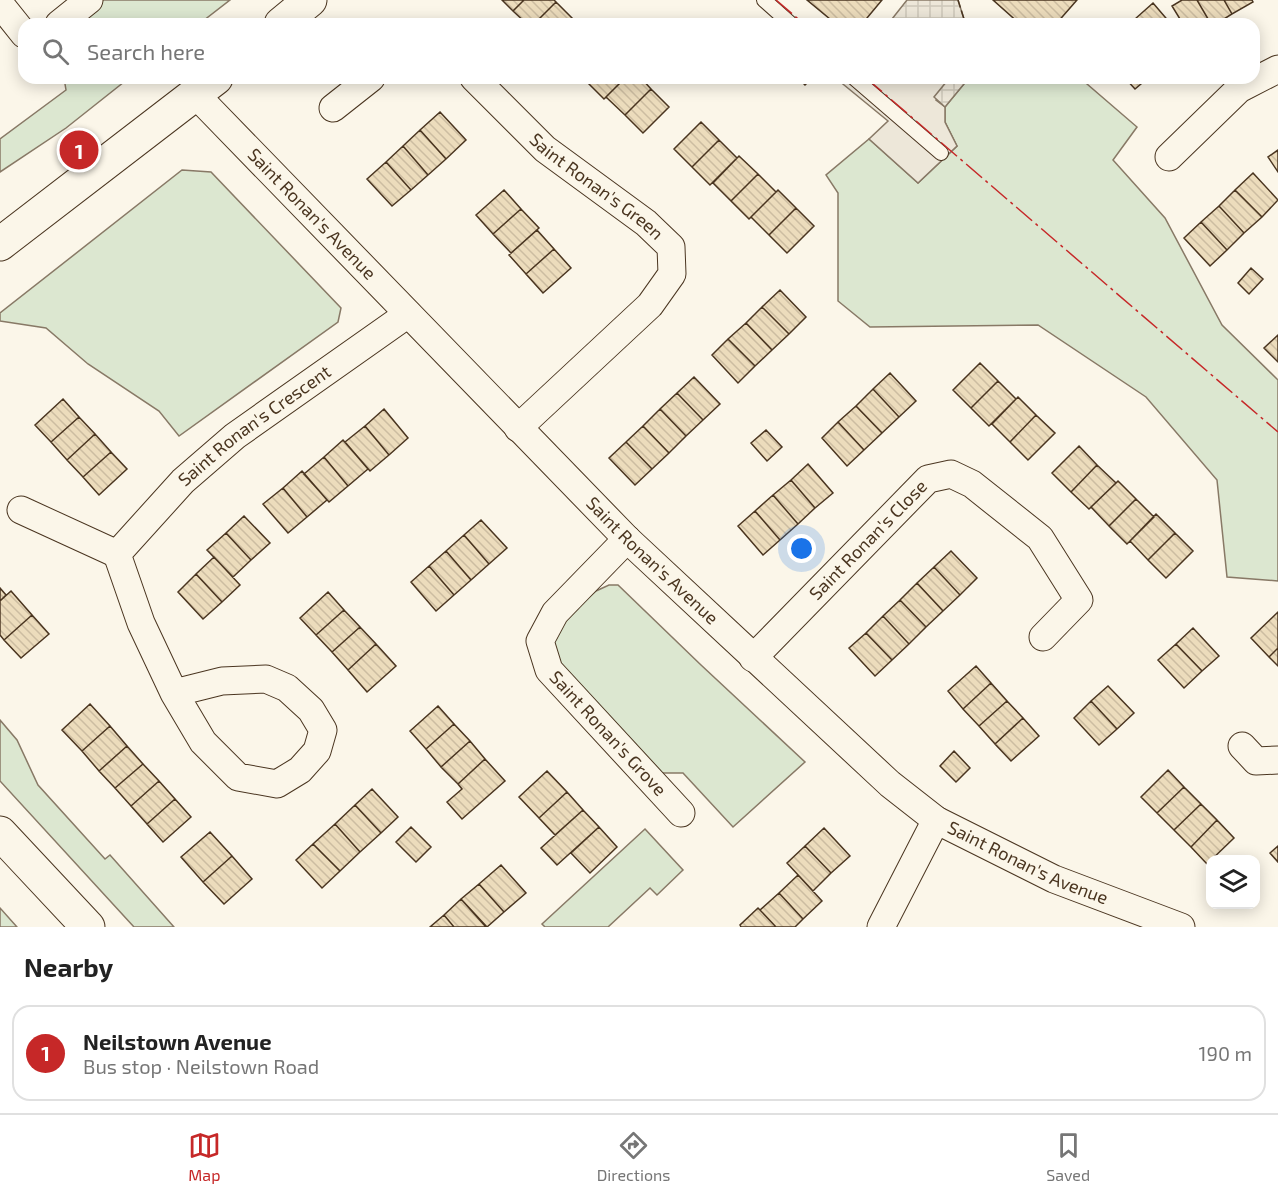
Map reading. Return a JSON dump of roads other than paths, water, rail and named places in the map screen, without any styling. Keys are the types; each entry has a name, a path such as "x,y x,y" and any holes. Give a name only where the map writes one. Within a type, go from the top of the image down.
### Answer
{"street":[{"path":"66,18 88,0"},
{"path":"288,18 310,0"},
{"path":"0,4 18,26"},
{"path":"1260,78 1278,69"},
{"path":"333,108 363,84"},
{"name":"Saint Ronan's Green","path":"480,84 545,148 646,223 670,247 672,274 650,305 518,428"},
{"path":"1169,157 1239,89 1249,84"},
{"path":"0,244 206,87"},
{"name":"Saint Ronan's Avenue","path":"206,87 408,314 518,428 627,539 890,784 936,820 1054,879 1181,927"},
{"name":"Saint Ronan's Crescent","path":"117,554 183,481 235,436 408,314"},
{"name":"Saint Ronan's Close","path":"753,658 928,479 951,474 972,484 1040,538 1079,600 1043,637"},
{"path":"21,510 117,554 141,623 174,693 204,742 238,777 277,783 300,770 317,751 323,730 311,710 287,688 266,679 222,681 174,693"},
{"name":"Saint Ronan's Grove","path":"627,539 555,613 540,641 549,670 681,813"},
{"path":"1242,746 1256,760 1278,760"},
{"path":"880,927 936,820"},
{"path":"0,833 88,927"}],"lane":[{"path":"764,0 785,18"},
{"path":"861,84 941,153"}],"place":[{"name":"Neilstown Avenue","path":"79,150"}]}
